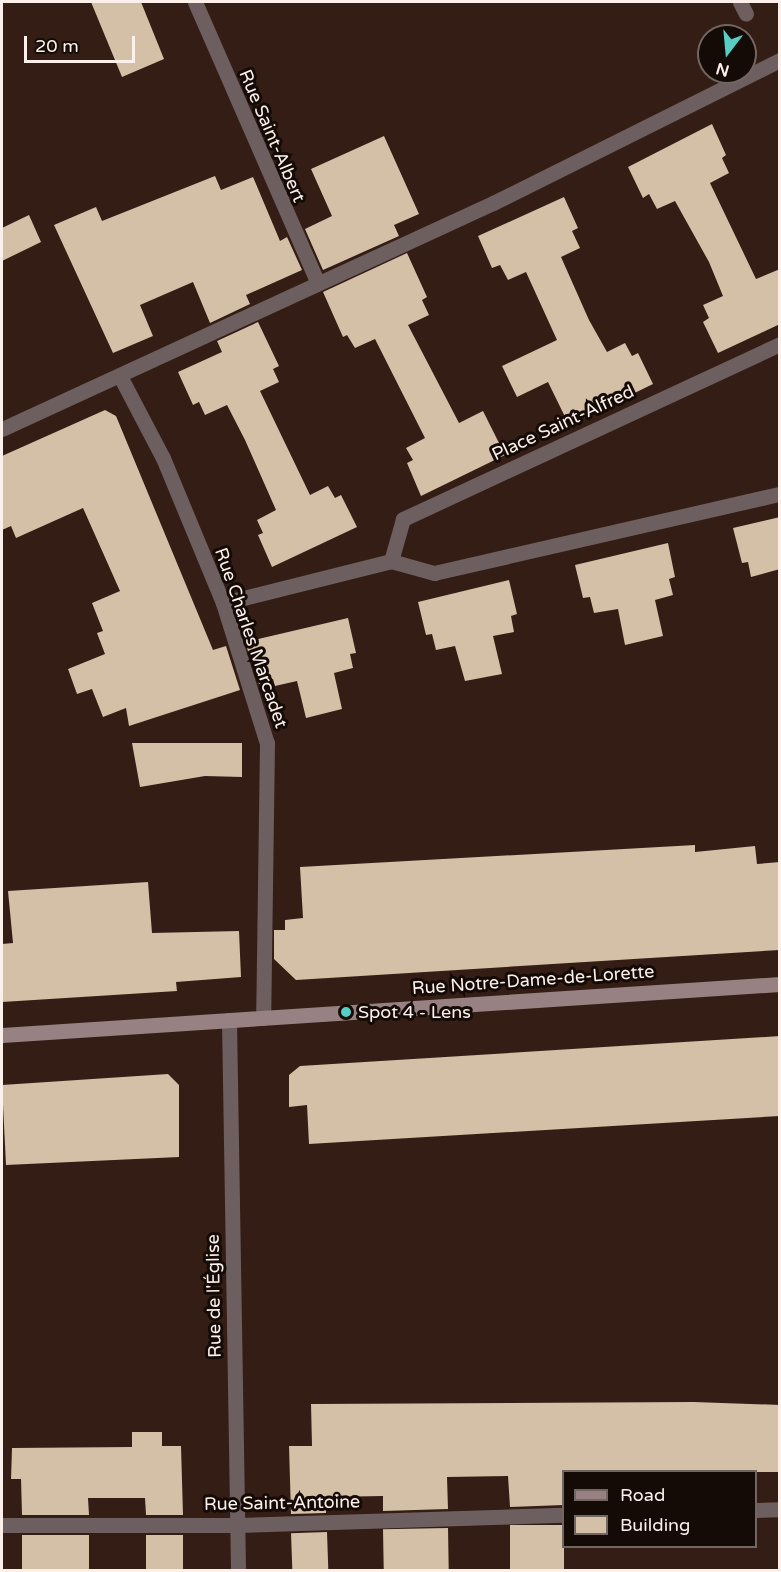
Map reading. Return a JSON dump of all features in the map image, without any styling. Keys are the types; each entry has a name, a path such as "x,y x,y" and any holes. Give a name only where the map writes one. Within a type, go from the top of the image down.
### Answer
{"street":[{"name":"Rue Saint-Albert","path":"195,2 318,283"},
{"path":"2,429 121,378 318,283 493,203 780,60"},
{"name":"Place Saint-Alfred","path":"391,561 403,519 780,344"},
{"name":"Rue Charles Marcadet","path":"121,378 163,458 223,603 267,743 263,1018"},
{"path":"223,603 391,561 434,573 780,494"},
{"name":"Rue Notre-Dame-de-Lorette","path":"2,1035 780,984"},
{"name":"Rue de l'Église","path":"229,1020 238,1570"},
{"path":"757,1510 780,1509"},
{"name":"Rue Saint-Antoine","path":"2,1524 237,1525 562,1515"}],"building":[{"path":"91,2 141,2 164,59 122,77"},
{"path":"712,124 726,155 722,158 729,173 710,183 756,279 780,269 780,324 718,353 703,322 709,318 703,305 723,296 709,262 675,201 657,209 649,194 643,198 628,167"},
{"path":"384,136 419,214 394,225 399,236 323,270 305,229 332,216 311,169"},
{"path":"215,176 221,190 253,177 280,241 287,237 302,270 246,295 250,304 210,323 193,282 140,305 153,336 113,353 54,225 96,207 102,221"},
{"path":"564,197 578,228 572,231 580,248 561,257 589,320 607,352 625,343 632,356 638,353 653,384 569,425 548,382 517,397 502,366 557,340 526,272 508,280 500,265 492,268 478,236"},
{"path":"29,215 41,242 2,261 2,228"},
{"path":"407,253 427,297 422,300 429,315 408,325 459,423 483,411 505,455 421,496 407,463 413,460 406,448 425,438 375,339 355,348 347,335 343,337 323,292"},
{"path":"258,322 279,366 273,369 279,382 260,391 310,495 328,486 335,498 341,495 357,527 272,567 258,535 263,533 257,520 276,510 245,440 227,405 205,415 199,402 193,405 178,372 222,352 217,341"},
{"path":"105,410 116,416 213,650 226,646 240,690 129,726 126,708 103,717 92,689 77,694 68,669 105,654 97,633 103,631 92,603 120,591 83,508 16,538 11,526 2,530 2,456"},
{"path":"780,517 780,569 751,577 748,562 742,563 733,528"},
{"path":"668,543 675,577 669,579 673,595 655,600 663,636 625,645 618,609 594,613 590,597 583,598 575,565"},
{"path":"509,580 517,614 511,616 514,632 493,636 502,674 465,681 455,646 436,650 432,634 426,635 418,602"},
{"path":"348,618 356,653 350,654 353,668 334,673 342,709 306,718 297,681 275,686 273,679 259,684 245,642"},
{"path":"132,743 242,743 242,777 205,776 140,787"},
{"path":"695,845 695,852 755,846 757,864 780,862 780,950 296,980 274,959 274,930 285,930 285,920 303,918 300,867"},
{"path":"148,882 152,933 239,931 241,977 176,982 177,991 2,1002 2,944 13,943 8,891"},
{"path":"780,1036 780,1116 309,1144 307,1105 289,1107 289,1075 300,1066"},
{"path":"168,1074 179,1085 179,1157 6,1165 2,1085"},
{"path":"694,1402 780,1405 780,1472 562,1470 562,1505 510,1507 508,1476 447,1477 448,1509 383,1511 383,1496 326,1497 326,1513 291,1514 289,1446 312,1446 311,1404"},
{"path":"132,1432 162,1432 162,1446 181,1446 183,1515 146,1515 145,1498 88,1498 89,1515 22,1515 21,1479 11,1479 12,1448 132,1447"},
{"path":"510,1525 562,1525 564,1570 510,1570"},
{"path":"448,1528 449,1570 384,1570 383,1529"},
{"path":"327,1532 328,1570 292,1570 291,1533"},
{"path":"22,1535 89,1535 89,1570 22,1570"},
{"path":"146,1535 183,1535 183,1570 146,1570"}],"place":[{"name":"Spot 4 - Lens","path":"346,1012"}]}
